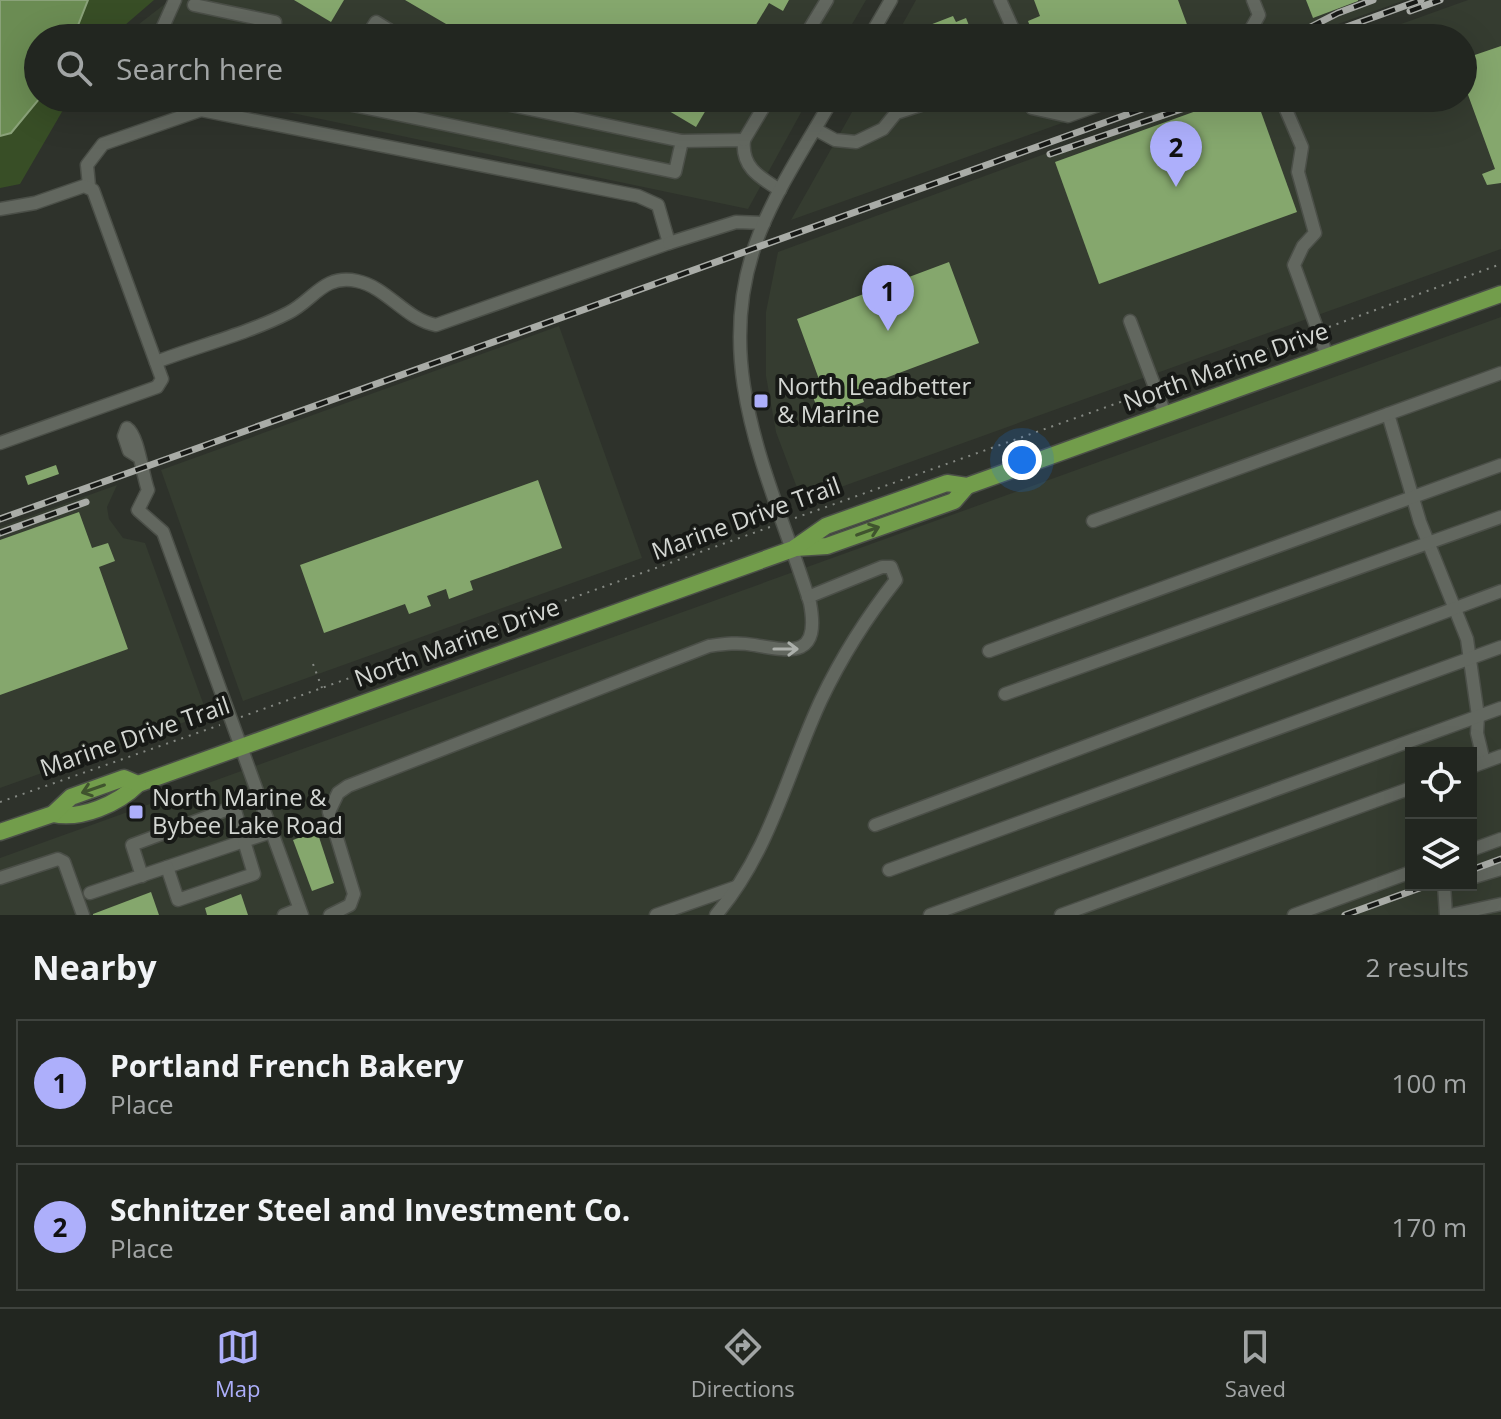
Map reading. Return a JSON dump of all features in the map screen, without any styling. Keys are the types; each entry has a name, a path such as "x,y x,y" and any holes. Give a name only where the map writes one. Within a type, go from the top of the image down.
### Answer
{"main road":[{"name":"North Marine Drive","path":"0,832 53,814 71,797 124,778 138,784 793,549 827,546 954,501 967,486 1501,294"}],"street":[{"path":"164,24 175,0"},
{"path":"812,24 827,0"},
{"path":"877,24 891,0"},
{"path":"1000,0 1011,24"},
{"path":"1253,0 1259,15 1254,24"},
{"path":"194,5 275,24"},
{"path":"0,443 157,387 162,379 89,186 87,165 103,144 195,112"},
{"path":"211,112 638,196 658,205 669,243"},
{"path":"386,112 675,172 682,141"},
{"path":"544,112 682,141 744,140"},
{"path":"761,112 744,140 743,156 748,166 780,190"},
{"path":"330,915 350,905 354,894 329,812 338,793 348,786 709,646 735,643 790,652 801,649 807,642 813,620 808,597 749,422 740,371 744,289 764,223 825,112"},
{"path":"815,129 835,140 856,142 883,129 899,112"},
{"path":"1050,112 1068,116 1079,112"},
{"path":"1287,112 1302,147 1298,172 1315,233 1303,246 1294,265 1327,356"},
{"path":"0,209 89,186"},
{"path":"156,362 288,313 324,284 340,279 368,285 424,323 436,325 736,222 764,223"},
{"path":"1130,321 1165,414"},
{"path":"1093,521 1501,373"},
{"path":"117,402 127,428 133,432 139,447 137,456 148,490 138,510 163,532 301,912 284,915"},
{"path":"1388,414 1413,497 1471,658 1477,733 1484,762"},
{"path":"989,651 1501,465"},
{"path":"1005,694 1501,517"},
{"path":"716,915 778,815 820,702 855,634 896,580 891,567 882,567 808,597"},
{"path":"875,825 1501,591"},
{"path":"889,870 1501,647"},
{"path":"930,915 1501,708"},
{"path":"1477,765 1501,756"},
{"path":"1061,915 1405,790"},
{"path":"142,876 132,845 234,807 254,874 178,900 167,867"},
{"path":"90,893 271,832"},
{"path":"1477,848 1501,839"},
{"path":"0,878 58,859 64,862 83,915"},
{"path":"1477,876 1501,869"},
{"path":"1294,915 1405,874"},
{"path":"656,915 736,887"},
{"path":"1446,891 1448,915 1501,904"}],"path":[{"name":"Marine Drive Trail","path":"0,802 1501,264"},
{"path":"313,664 322,689"}],"shaded area":[{"path":"0,0 154,0 126,24 24,24 24,112 62,112 20,184 0,188"},
{"path":"0,0 88,0 79,24 24,24 24,112 28,112 11,133 0,136"},
{"path":"170,0 866,0 852,24 139,24"},
{"path":"916,0 1405,0 1338,24 903,24"},
{"path":"1468,0 1501,0 1501,249 802,501 776,432 766,376 766,312 778,252 1159,112 1477,112 1477,24 1401,24"},
{"path":"287,112 801,112 748,209"},
{"path":"852,112 1093,112 791,220"},
{"path":"1501,317 1501,915 0,915 0,858"},
{"path":"559,326 642,558 243,701 161,470"},
{"path":"117,485 107,507 109,519 123,538 145,543 207,714 0,788 0,527"}],"building":[{"path":"294,0 344,0 331,22"},
{"path":"405,0 789,0 783,11 769,3 756,24 446,24"},
{"path":"1034,0 1178,0 1187,24 1029,24 1028,21 1040,16"},
{"path":"1306,0 1358,0 1358,1 1313,18"},
{"path":"953,16 956,22 966,18 968,24 932,24"},
{"path":"1501,46 1501,183 1487,185 1482,174 1495,169 1474,112 1477,112 1477,54"},
{"path":"671,112 705,112 696,127"},
{"path":"1193,112 1261,112 1297,212 1099,284 1055,162"},
{"path":"949,262 979,343 859,388 864,402 821,418 813,397 824,393 797,319"},
{"path":"56,465 59,474 28,485 25,476"},
{"path":"538,480 562,548 470,581 473,590 449,599 446,589 427,596 431,606 409,614 405,604 324,633 300,565"},
{"path":"79,512 92,548 108,543 115,561 99,567 128,649 0,695 0,540"},
{"path":"317,831 334,883 312,891 293,840"},
{"path":"151,892 159,915 93,915 93,914"},
{"path":"241,894 248,915 207,915 205,908"}],"railway":[{"path":"1316,24 1373,0"},
{"path":"1355,24 1421,0"},
{"path":"1410,11 1440,0"},
{"path":"0,519 1134,112"},
{"path":"1050,154 1173,112"},
{"path":"0,533 86,502"},
{"path":"1477,868 1501,859"},
{"path":"1345,915 1411,891"}],"place":[{"name":"Schnitzer Steel and Investment Co.","path":"1176,187"},
{"name":"Portland French Bakery","path":"888,331"},
{"name":"North Leadbetter & Marine","path":"761,401"},
{"name":"North Marine & Bybee Lake Road","path":"136,812"}]}
